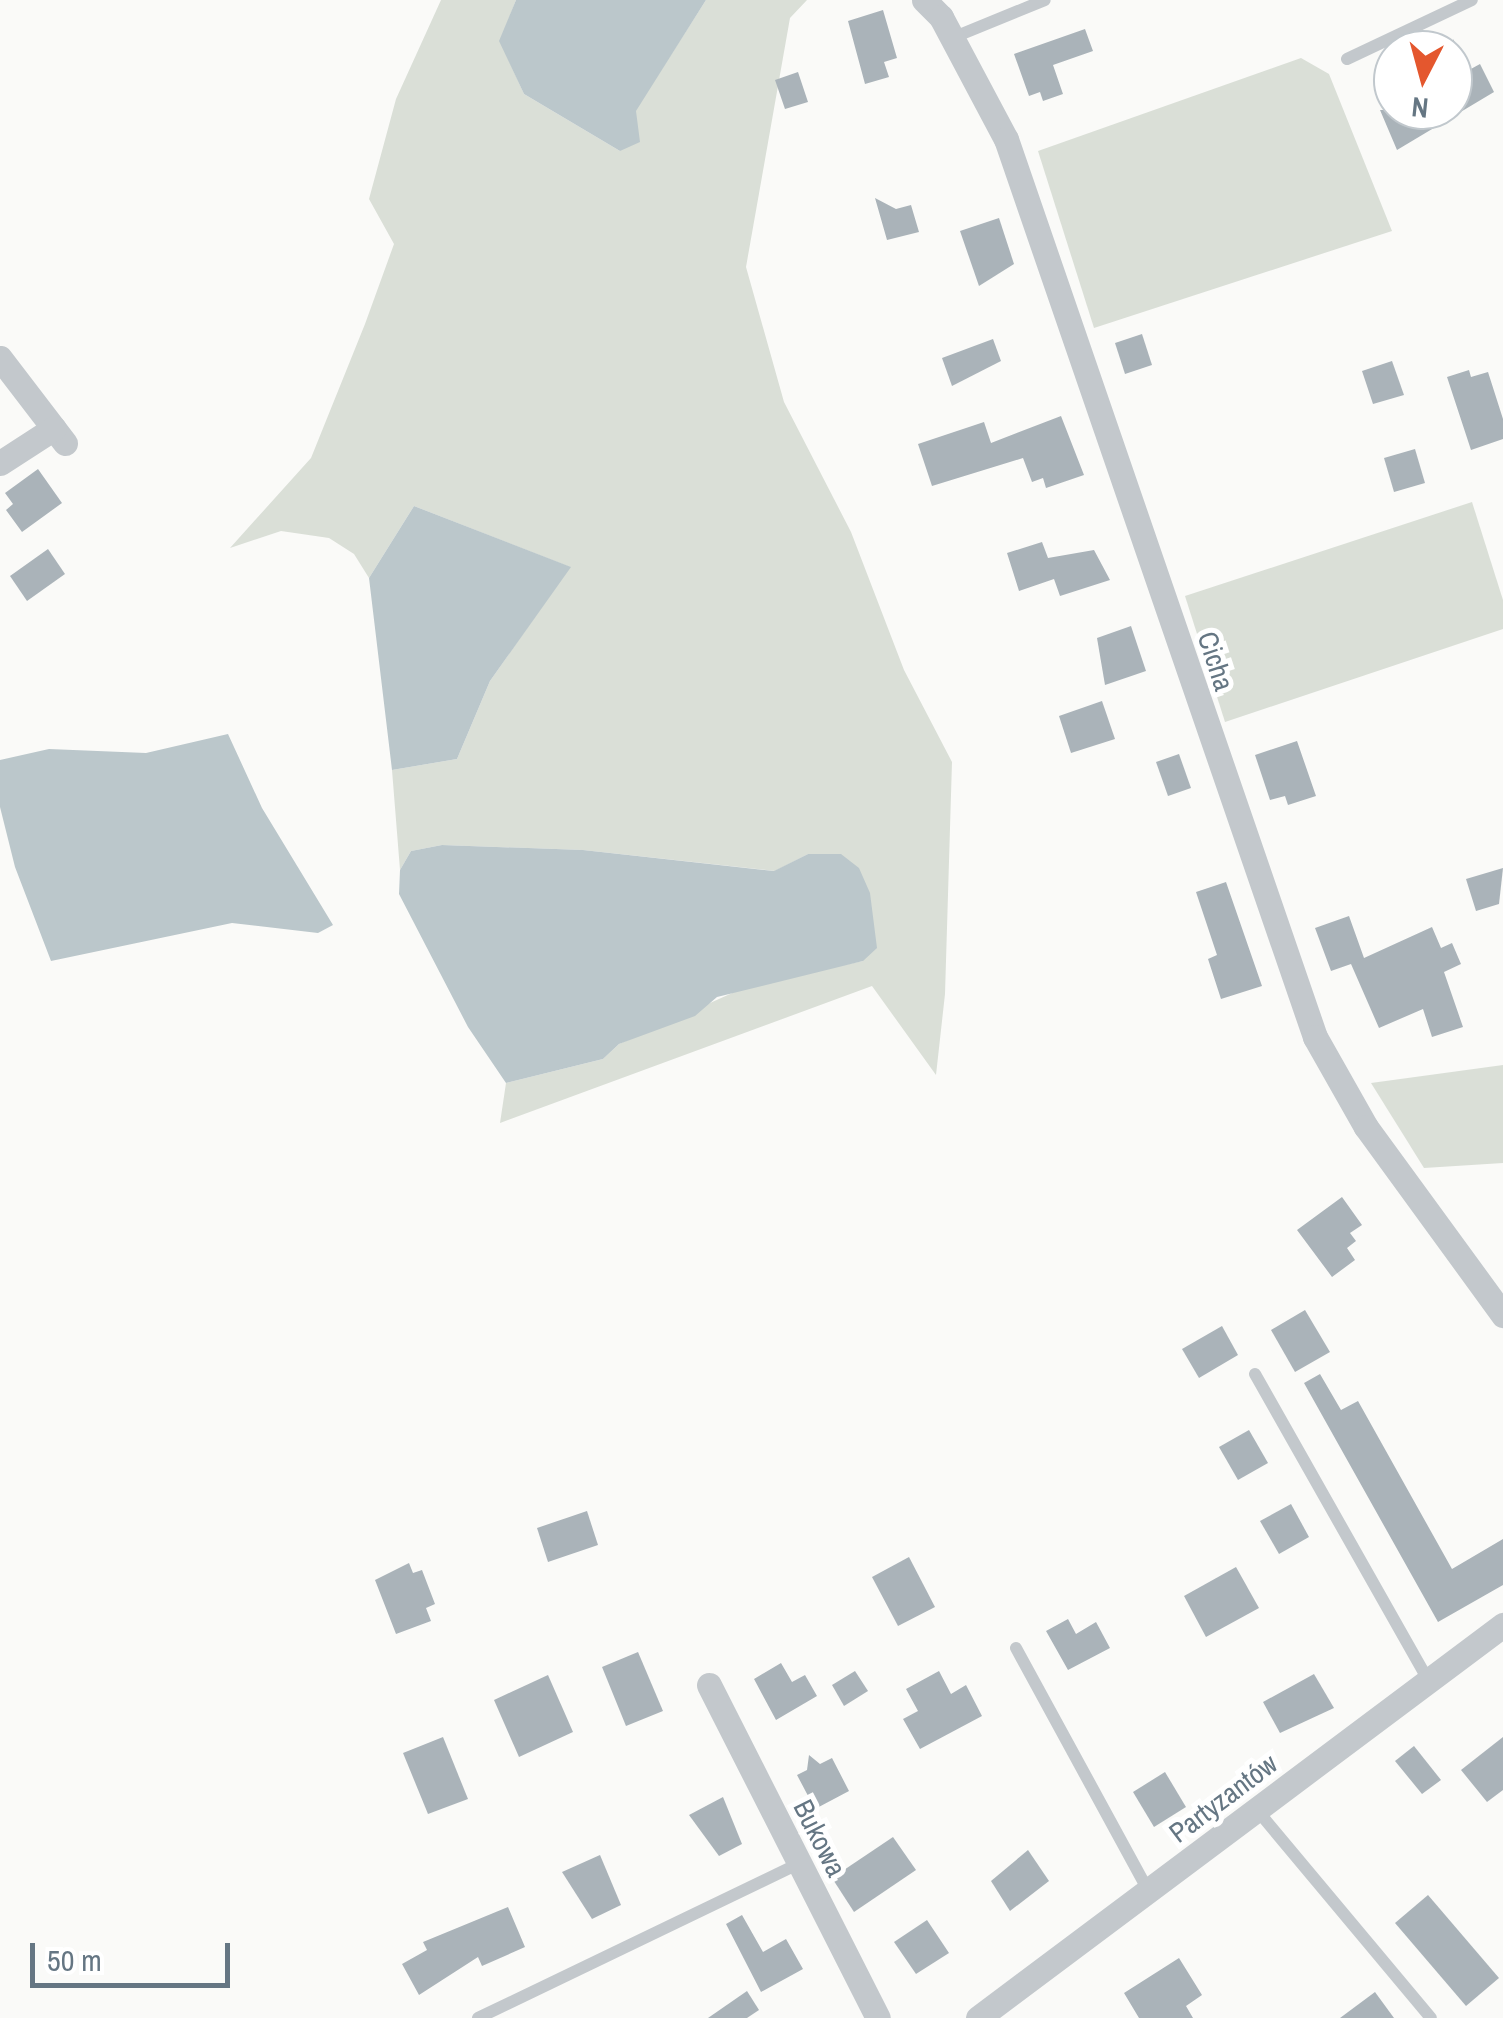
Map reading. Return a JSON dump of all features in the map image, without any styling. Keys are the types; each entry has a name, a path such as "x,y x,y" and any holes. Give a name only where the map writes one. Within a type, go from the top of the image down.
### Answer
{"street":[{"name":"Cicha","path":"924,0 952,38 1006,139 1315,1037 1366,1127 1503,1315"},
{"path":"0,358 59,436 0,463"},
{"name":"Partyzantów","path":"978,2018 1503,1625"},
{"name":"Bukowa","path":"709,1685 878,2018"}],"lane":[{"path":"952,38 1045,0"},
{"path":"1347,58 1454,4 1472,0"},
{"path":"1255,1374 1428,1680"},
{"path":"1016,1648 1149,1892"},
{"path":"1257,1810 1431,2018"},
{"path":"478,2018 800,1864"}],"shaded area":[{"path":"441,0 516,0 500,41 524,94 620,151 635,111 706,0 807,0 790,18 746,267 784,402 851,532 904,670 952,762 945,994 936,1075 872,986 500,1123 506,1083 603,1059 619,1044 750,985 863,961 808,854 775,871 583,850 442,845 411,851 400,870 392,770 457,759 490,681 570,567 414,506 369,578 354,554 329,538 281,531 230,548 311,458 365,324 394,244 369,199 396,99"},
{"path":"516,0 706,0 636,111 640,142 620,151 524,94 499,41"},
{"path":"1301,58 1329,74 1392,231 1094,328 1038,151"},
{"path":"1472,502 1503,600 1503,629 1225,722 1185,596"},
{"path":"414,506 571,567 490,681 457,759 392,770 369,578"},
{"path":"228,734 262,808 333,925 318,933 232,923 51,961 15,867 0,807 0,760 49,749 146,753"},
{"path":"442,845 583,850 774,871 808,854 841,854 859,868 870,893 877,948 863,961 717,997 695,1016 619,1044 603,1059 506,1083 468,1027 399,894 400,870 411,851"},
{"path":"1503,1065 1503,1163 1424,1168 1371,1083"}],"building":[{"path":"883,10 897,58 884,62 889,77 865,84 848,21"},
{"path":"1085,29 1093,51 1053,65 1063,94 1043,101 1040,92 1029,96 1014,54"},
{"path":"1480,64 1494,92 1473,105 1473,68"},
{"path":"798,72 808,102 785,109 775,80"},
{"path":"1388,130 1430,130 1397,150"},
{"path":"875,198 896,209 911,205 919,232 887,240"},
{"path":"999,218 1014,264 979,286 960,231"},
{"path":"1142,334 1152,365 1125,374 1115,343"},
{"path":"993,339 1001,361 952,386 942,358"},
{"path":"1392,361 1404,395 1373,404 1362,371"},
{"path":"1469,370 1471,377 1488,372 1503,419 1503,439 1471,450 1447,377"},
{"path":"1061,416 1084,475 1046,488 1043,478 1032,482 1023,458 932,486 918,444 984,422 991,443"},
{"path":"1415,449 1425,483 1394,492 1384,458"},
{"path":"38,469 62,503 22,532 6,510 13,504 5,493"},
{"path":"1042,542 1048,558 1094,550 1110,580 1060,596 1054,579 1019,591 1007,553"},
{"path":"48,549 65,574 27,601 10,576"},
{"path":"1131,626 1146,671 1105,685 1097,638"},
{"path":"1102,701 1115,739 1071,753 1059,716"},
{"path":"1297,741 1316,796 1288,805 1285,796 1270,800 1255,755"},
{"path":"1179,754 1191,788 1168,796 1156,762"},
{"path":"1503,868 1499,904 1476,911 1466,879"},
{"path":"1226,882 1262,986 1221,999 1208,959 1217,955 1196,892"},
{"path":"1349,916 1364,958 1432,927 1441,948 1452,943 1461,964 1444,972 1463,1027 1432,1037 1423,1009 1379,1028 1351,964 1331,971 1315,928"},
{"path":"1342,1197 1362,1225 1350,1233 1356,1241 1347,1248 1355,1260 1332,1277 1297,1230"},
{"path":"1305,1310 1330,1352 1295,1372 1271,1330"},
{"path":"1222,1326 1238,1355 1199,1378 1182,1349"},
{"path":"1320,1374 1341,1410 1358,1401 1452,1569 1503,1539 1503,1585 1438,1622 1304,1383"},
{"path":"1249,1430 1268,1463 1238,1480 1219,1447"},
{"path":"1291,1504 1309,1537 1279,1554 1260,1521"},
{"path":"587,1511 598,1545 548,1562 537,1528"},
{"path":"909,1557 935,1607 898,1626 872,1577"},
{"path":"409,1563 413,1573 422,1570 435,1604 426,1608 431,1621 396,1634 375,1580"},
{"path":"1236,1567 1259,1608 1206,1637 1184,1596"},
{"path":"1068,1619 1076,1634 1096,1622 1110,1648 1068,1670 1046,1631"},
{"path":"638,1652 663,1711 626,1726 602,1667"},
{"path":"781,1663 792,1682 805,1675 817,1696 776,1720 754,1679"},
{"path":"855,1671 868,1691 844,1706 832,1685"},
{"path":"939,1671 951,1694 966,1685 982,1716 920,1749 903,1719 918,1711 906,1689"},
{"path":"1314,1674 1334,1708 1280,1733 1263,1702"},
{"path":"548,1675 573,1732 519,1757 494,1700"},
{"path":"443,1737 468,1799 428,1814 403,1753"},
{"path":"1503,1737 1503,1790 1487,1802 1461,1770"},
{"path":"1414,1746 1441,1780 1422,1794 1395,1761"},
{"path":"809,1755 820,1764 832,1758 849,1791 815,1809 797,1775 807,1770"},
{"path":"1165,1772 1186,1807 1154,1827 1133,1792"},
{"path":"723,1797 742,1844 719,1856 689,1815"},
{"path":"893,1837 916,1870 854,1912 832,1878"},
{"path":"1028,1850 1049,1881 1010,1911 991,1881"},
{"path":"600,1855 621,1905 592,1919 562,1872"},
{"path":"1428,1895 1499,1978 1466,2006 1395,1923"},
{"path":"508,1907 525,1947 482,1966 478,1957 419,1995 402,1964 427,1950 423,1942"},
{"path":"742,1915 763,1952 786,1939 803,1969 761,1992 726,1924"},
{"path":"927,1920 949,1953 916,1974 894,1942"},
{"path":"1179,1958 1202,1995 1186,2006 1193,2018 1139,2018 1124,1993"},
{"path":"747,1991 759,2010 747,2018 708,2018"},
{"path":"1375,1992 1394,2018 1340,2018"}]}
